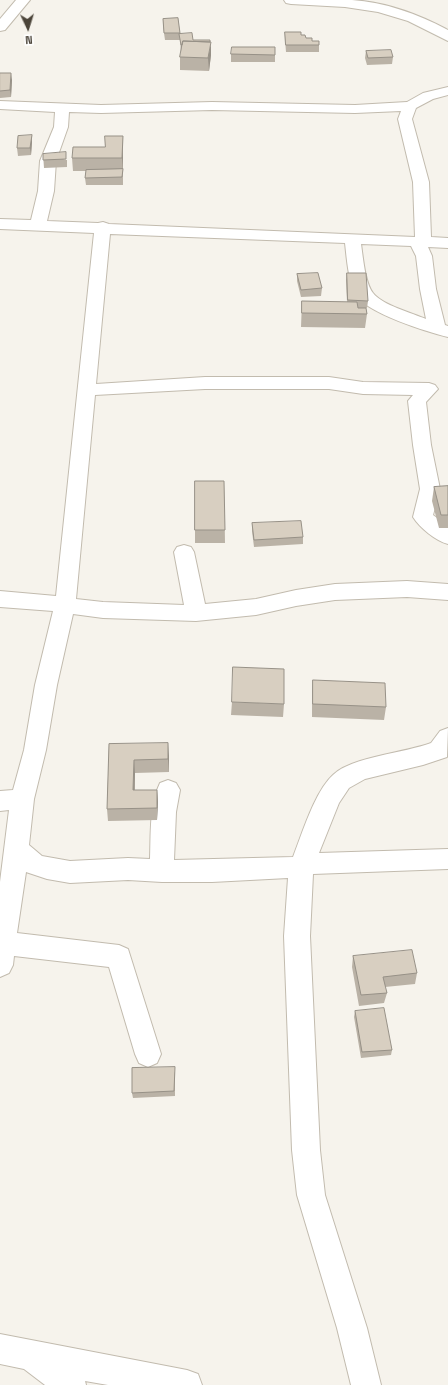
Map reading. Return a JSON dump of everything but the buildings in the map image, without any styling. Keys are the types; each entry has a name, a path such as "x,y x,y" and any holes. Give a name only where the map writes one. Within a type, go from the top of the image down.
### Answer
{"street":[{"path":"0,27 23,0"},
{"path":"291,0 381,4 412,17 448,37"},
{"path":"0,105 101,109 212,106 355,109 410,106 428,96 448,91"},
{"path":"410,106 405,119 421,182 423,205 420,242 424,256 428,289 442,330"},
{"path":"38,225 46,191 48,161 61,127 62,108"},
{"path":"0,224 103,227 448,243"},
{"path":"103,227 65,605 46,685 35,750 11,800 16,848 2,954 120,957 148,1054"},
{"path":"352,238 360,282 364,294 368,299 397,313 442,330"},
{"path":"87,390 212,383 329,383 363,388 429,389 417,401 422,445 430,489 422,517 448,537"},
{"path":"184,552 196,613"},
{"path":"0,599 35,601 102,610 196,613 256,608 296,598 335,592 406,589 448,592"},
{"path":"366,1385 352,1328 311,1194 309,1180 306,1150 297,936 301,865 329,798 341,781 359,771 423,756 439,750 448,737"},
{"path":"162,871 162,846 168,790"},
{"path":"16,848 34,864 70,872 128,869 212,871 301,865 448,859"},
{"path":"0,1349 187,1385"},
{"path":"31,1354 71,1385"}]}
